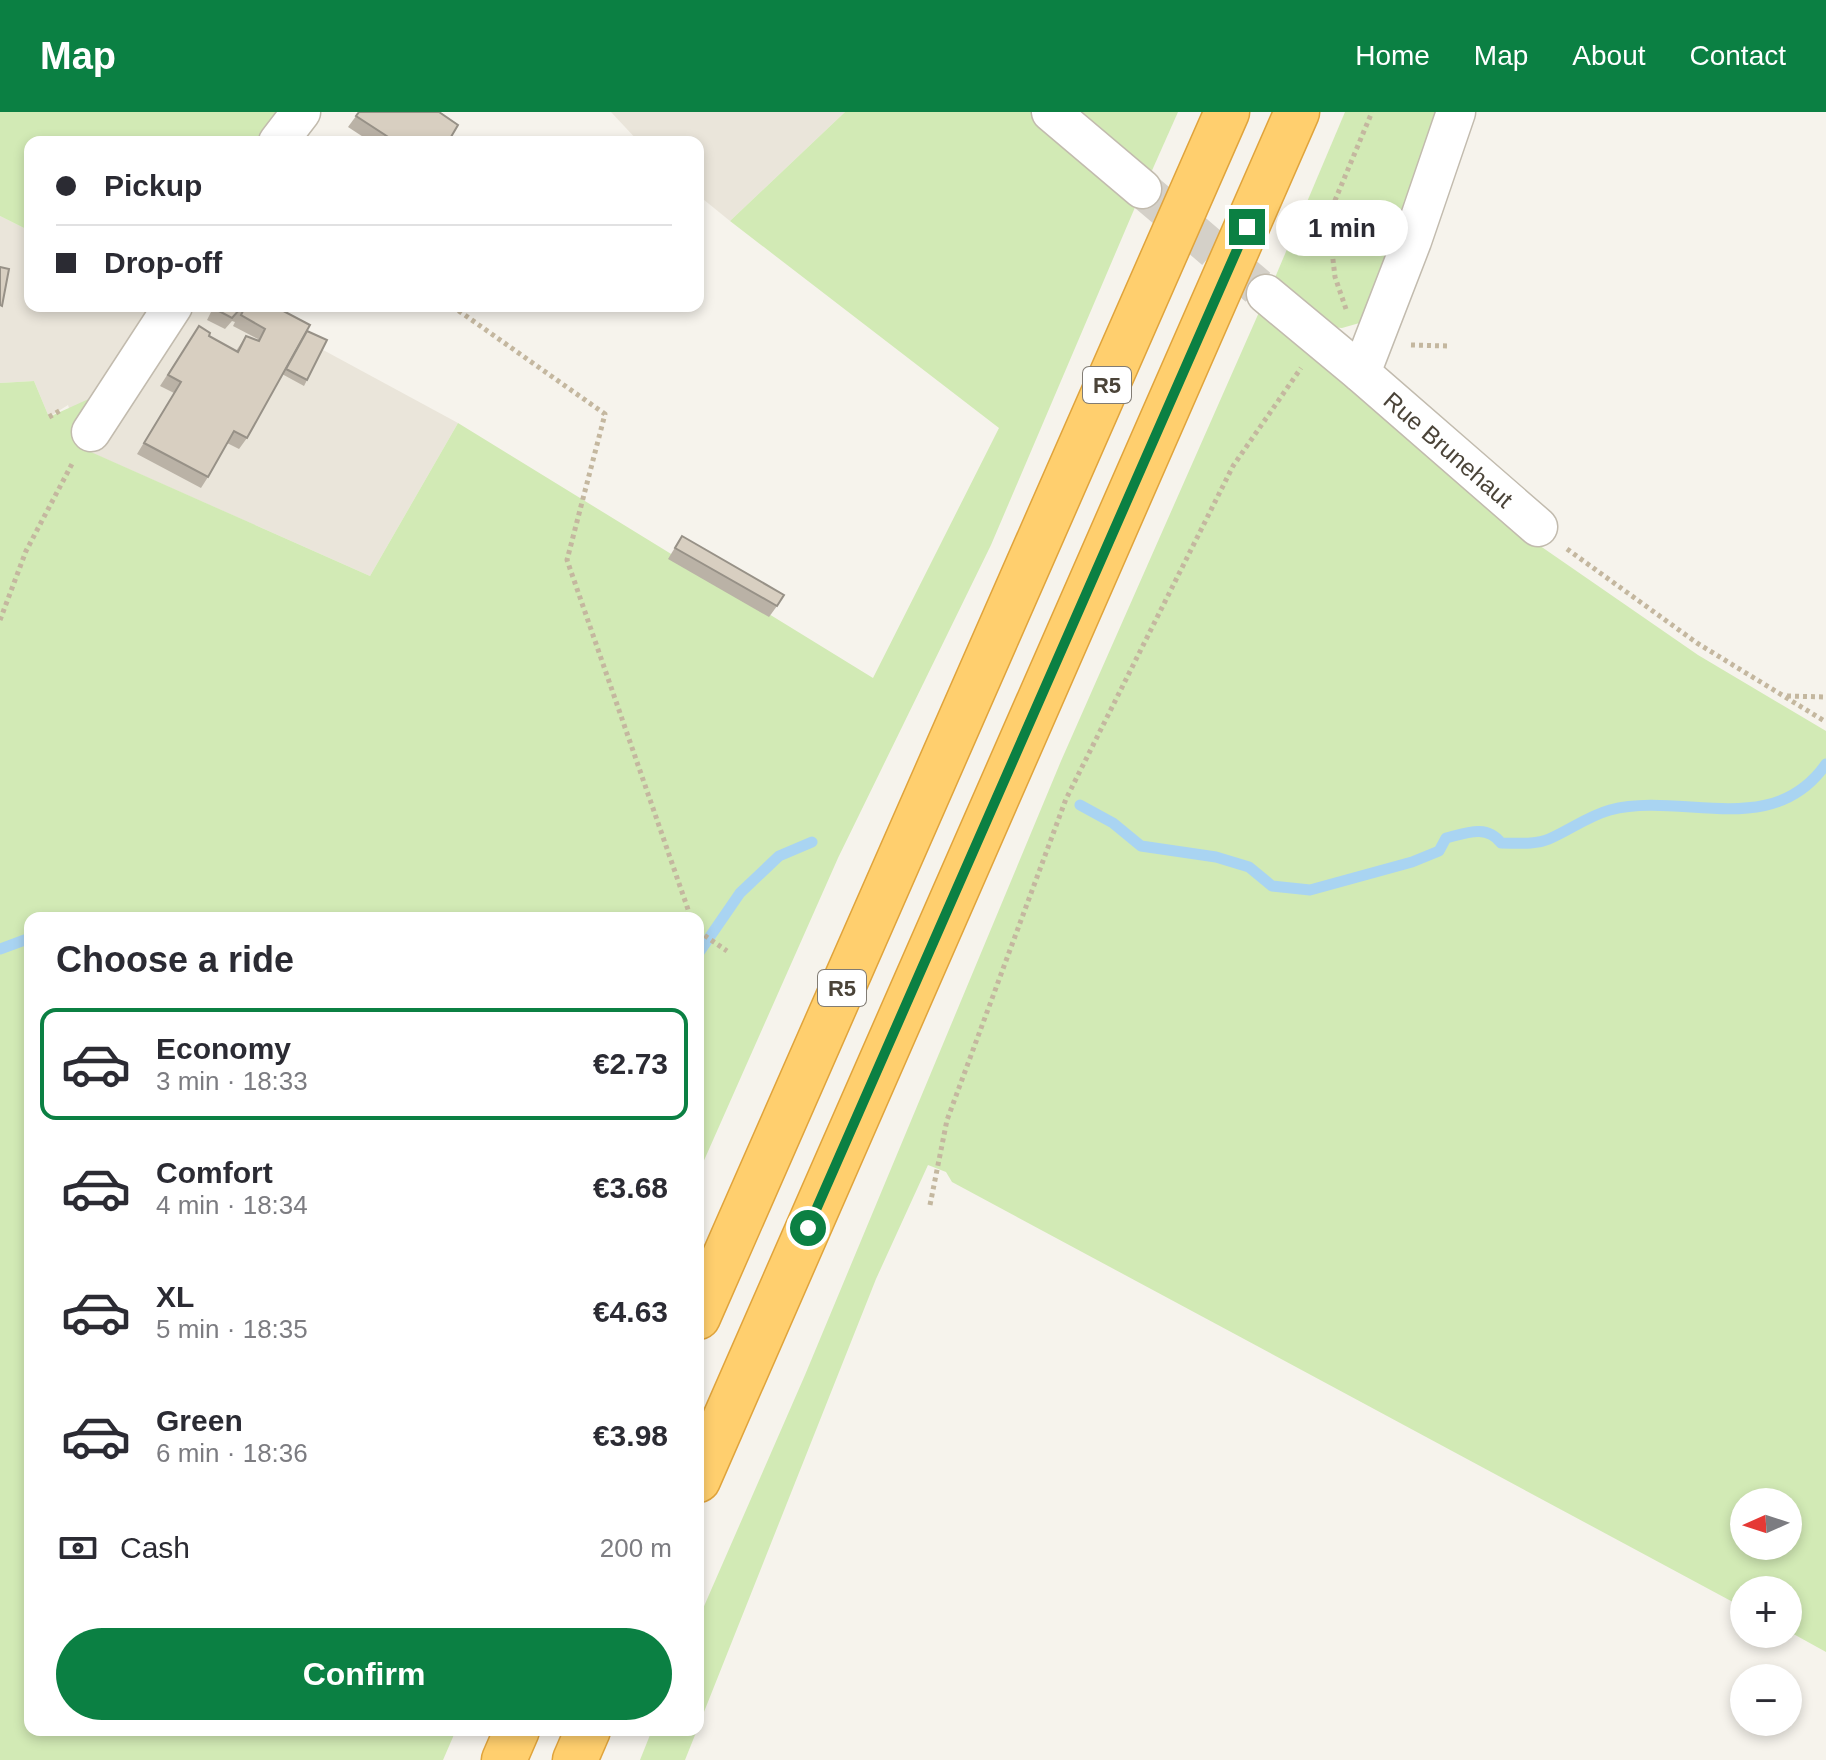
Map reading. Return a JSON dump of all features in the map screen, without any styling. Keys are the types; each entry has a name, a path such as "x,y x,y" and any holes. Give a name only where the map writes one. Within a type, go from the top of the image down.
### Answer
{"highway":[{"name":"R5","path":"704,1303 1227,112"},
{"name":"R5","path":"704,1466 1297,112"},
{"path":"504,1760 514,1736"},
{"path":"575,1760 585,1736"}],"street":[{"path":"283,136 301,112"},
{"path":"1051,112 1142,189"},
{"path":"1361,373 1412,241 1456,112"},
{"name":"Rue Brunehaut","path":"1266,294 1538,527"},
{"path":"91,432 169,312"}],"path":[{"path":"1347,312 1335,277 1328,217 1372,112"},
{"path":"460,312 605,414 567,560 689,912"},
{"path":"930,1205 947,1120 1066,799 1233,466 1321,342"},
{"path":"0,620 26,551 91,432"},
{"path":"1538,527 1631,598 1826,722"},
{"path":"1786,696 1826,697"},
{"path":"704,935 727,951"}],"shaded area":[{"path":"611,112 845,112 730,221 704,200 704,136 633,136"},
{"path":"0,216 24,228 24,312 253,312 458,423 370,576 81,448 68,405 49,417 34,381 0,383"}],"green space":[{"path":"0,112 301,112 283,136 24,136 24,228 0,216"},
{"path":"845,112 1031,112 1136,205 991,545 838,858 704,1160 704,912 24,912 24,1736 453,1736 443,1760 0,1760 0,383 34,381 49,417 93,397 82,448 370,576 458,423 873,678 999,428 730,221"},
{"path":"1075,112 1178,112 1150,175"},
{"path":"1345,112 1436,112 1363,322 1342,328 1330,327 1274,280"},
{"path":"1260,310 1520,532 1698,655 1826,731 1826,1652 1802,1639 1802,1576 1730,1576 1730,1600 952,1182 946,1172 928,1165 876,1279 704,1712 704,1606 805,1375 1061,761"},
{"path":"650,1736 695,1736 685,1760 640,1760"}],"building":[{"path":"359,112 439,112 458,125 452,136 387,136 356,116"},
{"path":"0,267 9,269 2,306 0,305"},
{"path":"221,312 237,312 232,318"},
{"path":"242,312 285,312 310,325 247,438 234,431 208,477 144,443 181,382 168,375 199,326 210,333 209,336 238,352 246,336 259,341 265,329 241,315"},
{"path":"307,331 327,340 307,380 286,369"},
{"path":"682,536 784,595 777,606 675,548"}],"waterway":[{"path":"1080,805 1113,823 1141,846 1216,857 1249,867 1272,886 1310,890 1412,862 1439,851 1446,838 1468,832 1483,832 1501,843 1532,843 1549,839 1610,810 1638,806 1725,809 1780,801 1804,787 1826,764"},
{"path":"704,945 740,893 779,856 812,842"},
{"path":"0,949 24,940"}],"tunnel":[{"path":"1142,189 1266,294"}],"route":[{"path":"808,1228 1247,227"}]}
